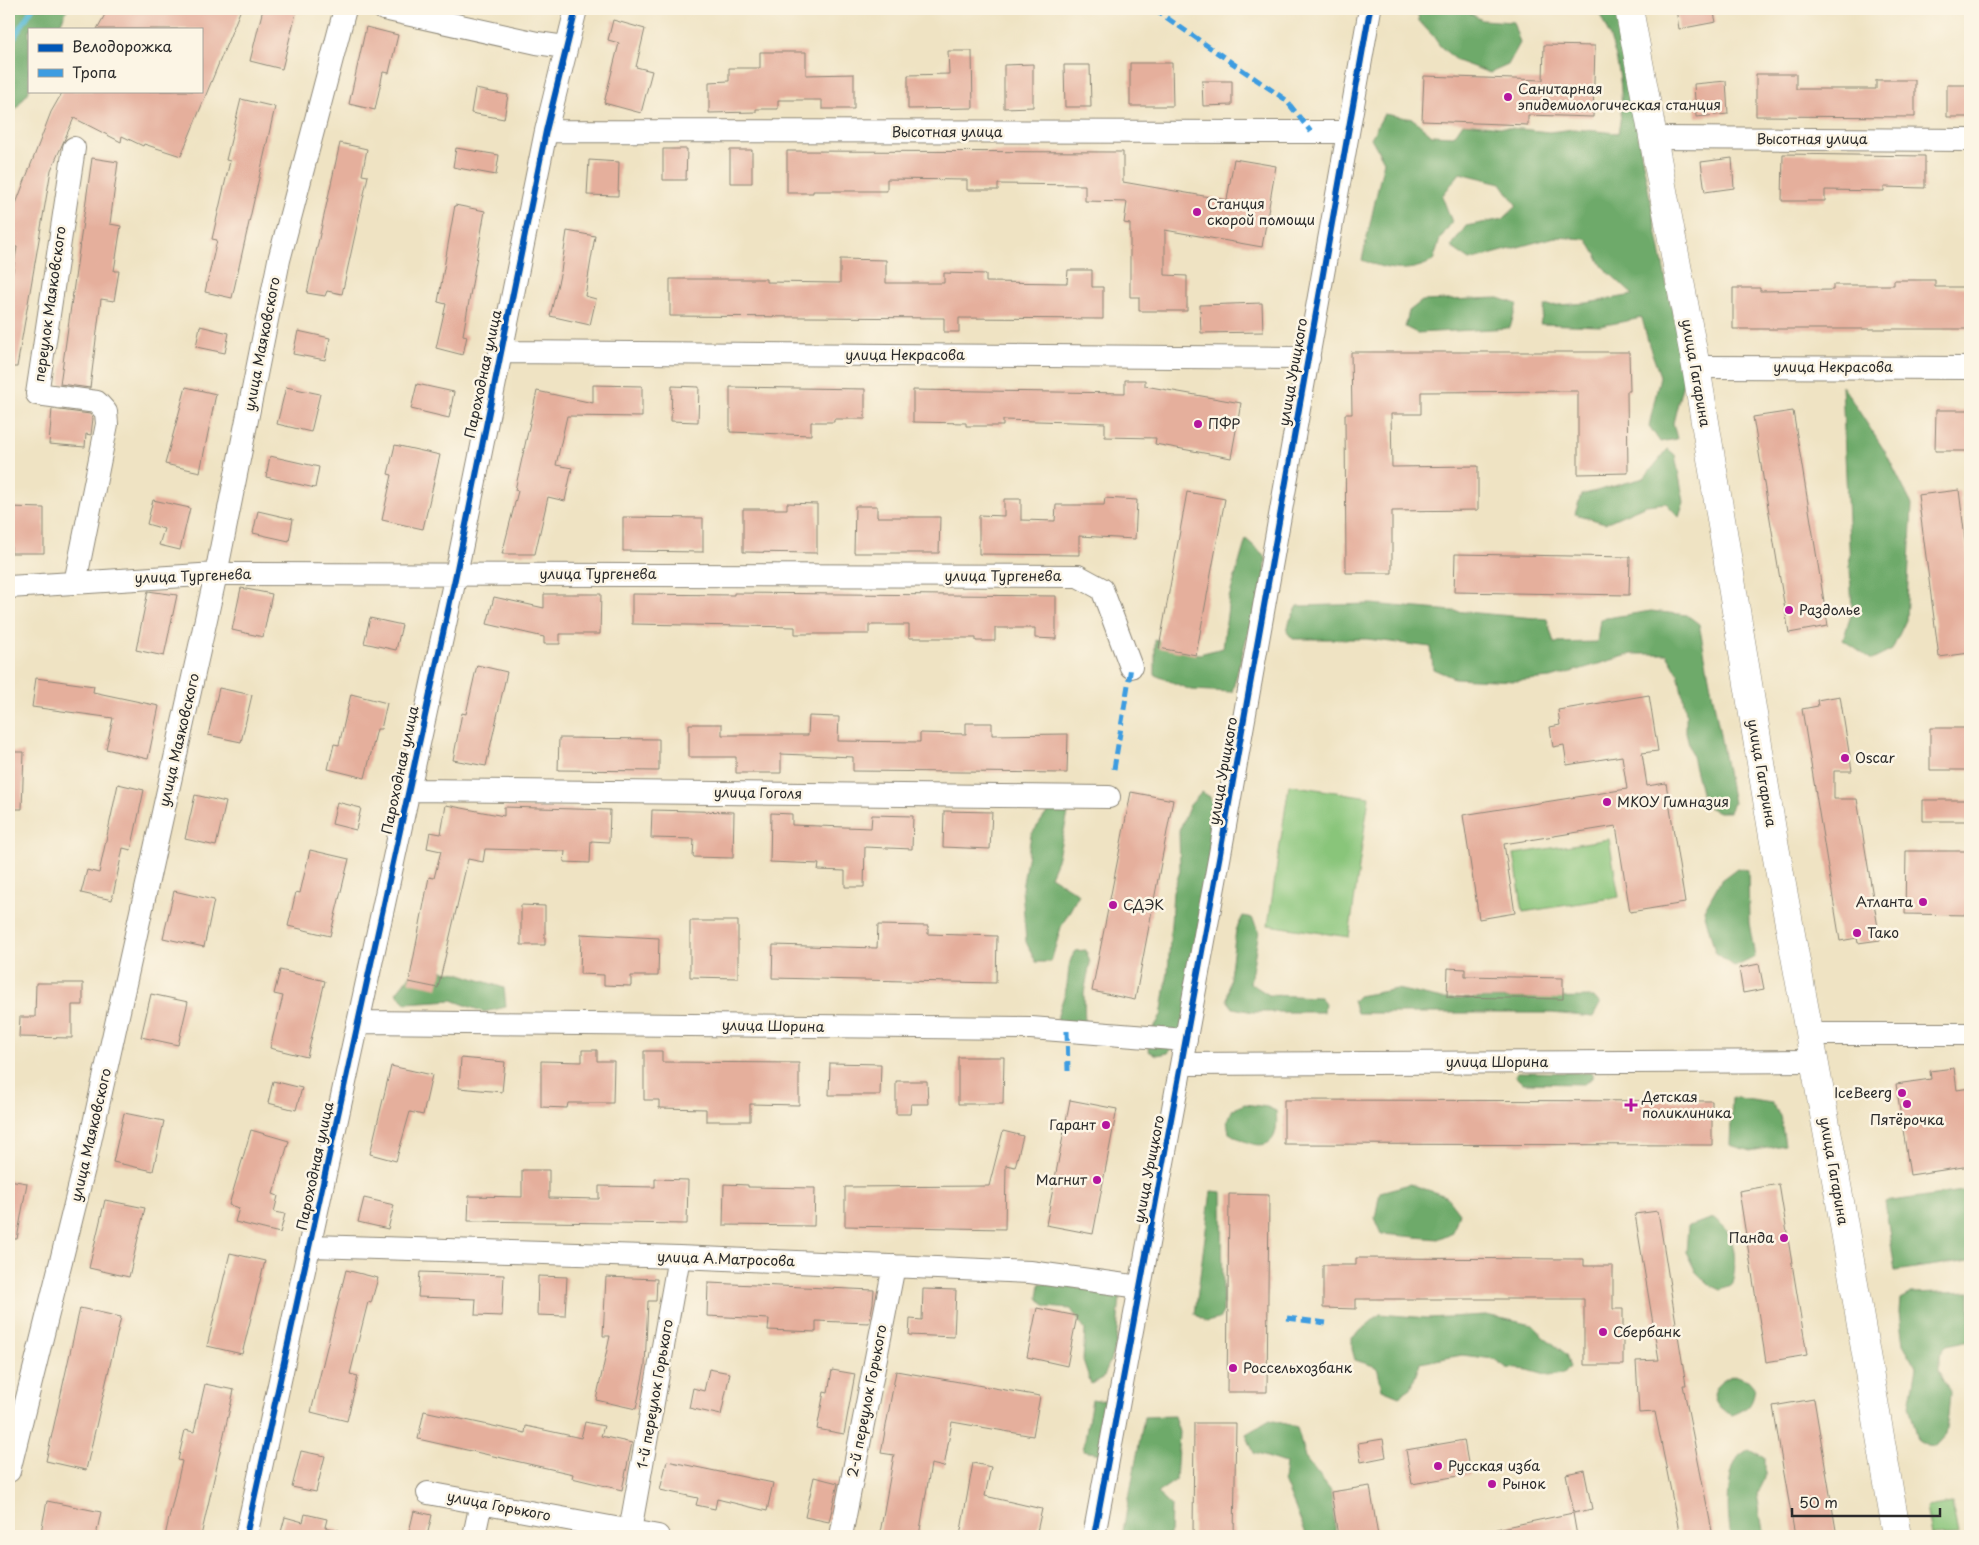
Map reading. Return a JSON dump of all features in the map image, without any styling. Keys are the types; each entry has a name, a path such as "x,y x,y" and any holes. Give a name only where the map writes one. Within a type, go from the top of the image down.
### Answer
{"street":[{"name":"улица Маяковского","path":"9,1471 85,1164 216,574 279,260 346,9"},
{"path":"384,9 538,43 565,47"},
{"name":"Пароходная улица","path":"246,1536 311,1246 456,574 546,131 565,47 576,9"},
{"name":"улица Урицкого","path":"1094,1536 1120,1410 1140,1287 1182,1064 1370,9"},
{"name":"улица Гагарина","path":"1629,9 1696,367 1808,1034 1839,1196 1897,1536"},
{"name":"Высотная улица","path":"546,131 1348,132"},
{"name":"Высотная улица","path":"1653,138 1970,140"},
{"name":"переулок Маяковского","path":"74,148 37,394 97,402 106,412 107,424 75,582"},
{"name":"улица Некрасова","path":"500,352 1309,358"},
{"name":"улица Некрасова","path":"1696,367 1970,368"},
{"name":"улица Тургенева","path":"9,587 216,574 1078,576 1102,590 1131,667"},
{"name":"улица Гоголя","path":"408,790 1109,797"},
{"name":"улица Шорина","path":"359,1022 1031,1028 1186,1040"},
{"path":"1808,1034 1970,1034"},
{"name":"улица Шорина","path":"1182,1064 1813,1061"},
{"name":"улица А.Матросова","path":"311,1246 679,1257 1030,1272 1140,1287"},
{"name":"1-й переулок Горького","path":"630,1531 679,1257"},
{"name":"2-й переулок Горького","path":"841,1536 894,1266"},
{"name":"улица Горького","path":"428,1493 658,1536"},
{"path":"474,1536 481,1503"}],"green space":[{"path":"9,9 67,9 58,28 28,28 28,92 9,118"},
{"path":"1417,9 1463,9 1482,20 1513,22 1520,43 1508,65 1490,73 1457,61 1440,46 1419,21"},
{"path":"1597,9 1629,9 1639,142 1669,296 1686,370 1673,423 1677,439 1660,442 1649,426 1660,376 1642,318 1600,326 1540,324 1545,306 1587,303 1633,295 1603,267 1587,239 1555,237 1470,260 1451,247 1466,226 1503,219 1517,206 1501,183 1460,173 1442,196 1452,222 1440,239 1433,261 1414,268 1397,269 1362,260 1384,161 1371,138 1384,114 1413,119 1432,135 1454,136 1463,123 1549,132 1574,129 1618,133 1621,117 1621,85 1615,53"},
{"path":"1499,298 1517,304 1510,328 1417,333 1405,327 1409,311 1422,301"},
{"path":"1842,385 1886,453 1912,505 1906,620 1892,650 1872,660 1843,640 1852,612"},
{"path":"1668,449 1675,455 1684,502 1679,517 1666,503 1646,505 1605,523 1575,514 1581,495 1644,478"},
{"path":"1246,539 1266,557 1265,583 1246,640 1232,692 1191,690 1155,675 1155,640 1199,654 1223,648 1229,598"},
{"path":"1371,604 1547,619 1554,643 1597,642 1600,619 1651,611 1687,615 1699,624 1733,803 1729,812 1718,812 1704,805 1686,732 1686,713 1678,673 1667,654 1632,654 1551,678 1515,681 1454,678 1433,669 1431,647 1367,639 1293,639 1287,632 1290,620 1298,606"},
{"path":"1289,785 1369,797 1349,937 1268,925"},
{"path":"1202,792 1210,797 1217,818 1182,1033 1168,1053 1157,1055 1148,1051 1151,1032 1161,1016 1168,972 1173,891 1180,871 1179,831 1190,805"},
{"path":"1056,800 1068,814 1057,860 1050,876 1079,894 1061,927 1051,962 1036,962 1026,942 1022,889 1031,835"},
{"path":"1609,839 1619,897 1523,912 1514,854"},
{"path":"1737,868 1748,870 1749,923 1755,957 1735,967 1715,952 1704,910 1721,880"},
{"path":"1243,916 1252,918 1259,931 1250,983 1269,995 1320,997 1325,1003 1324,1012 1253,1012 1233,1008 1227,1000 1236,930"},
{"path":"1086,950 1090,963 1084,993 1085,1029 1057,1025 1071,960 1076,951"},
{"path":"437,970 458,973 504,988 506,1007 484,1012 452,1000 406,1003 396,993 411,974"},
{"path":"1397,989 1442,999 1594,997 1600,1004 1593,1017 1552,1013 1357,1013 1353,1001 1358,996"},
{"path":"1517,1072 1592,1073 1592,1078 1584,1084 1522,1083 1515,1076"},
{"path":"1732,1097 1772,1103 1780,1115 1785,1145 1750,1151 1730,1145"},
{"path":"1245,1104 1267,1107 1276,1111 1277,1124 1271,1141 1258,1145 1249,1143 1229,1133 1227,1121 1233,1109"},
{"path":"1410,1184 1446,1196 1459,1213 1453,1232 1438,1239 1382,1234 1375,1218 1380,1192"},
{"path":"1970,1190 1970,1260 1895,1271 1885,1202"},
{"path":"1211,1191 1222,1192 1223,1312 1219,1319 1206,1322 1195,1314"},
{"path":"1714,1218 1725,1228 1734,1249 1733,1280 1731,1286 1721,1290 1708,1284 1696,1272 1686,1252 1688,1226"},
{"path":"1040,1283 1109,1291 1120,1296 1116,1344 1104,1377 1091,1384 1083,1360 1085,1330 1071,1309 1046,1307 1038,1298"},
{"path":"1970,1291 1970,1340 1947,1345 1939,1356 1939,1370 1950,1391 1945,1435 1935,1446 1927,1445 1918,1440 1909,1406 1916,1366 1903,1344 1899,1313 1900,1299 1911,1293"},
{"path":"1380,1314 1427,1318 1486,1315 1533,1325 1542,1335 1566,1354 1570,1367 1564,1374 1549,1376 1528,1370 1507,1368 1494,1359 1462,1355 1420,1363 1411,1388 1399,1396 1382,1389 1377,1367 1355,1360 1352,1349 1352,1338"},
{"path":"1735,1375 1750,1381 1755,1387 1753,1398 1749,1405 1732,1415 1717,1405 1713,1394 1719,1384"},
{"path":"1092,1399 1110,1402 1101,1454 1083,1451"},
{"path":"1174,1416 1179,1432 1176,1480 1157,1493 1171,1506 1170,1536 1122,1536 1144,1417"},
{"path":"1270,1420 1297,1427 1305,1458 1331,1491 1336,1536 1307,1536 1284,1481 1286,1463 1254,1453 1246,1434"},
{"path":"1749,1449 1765,1458 1765,1478 1757,1494 1764,1536 1731,1536 1728,1508 1731,1476 1738,1458"},
{"path":"1952,1503 1958,1535 1931,1536 1926,1507"}],"building":[{"path":"108,9 241,9 181,156 144,144 143,146 122,136 121,142 74,118 51,170 17,367 9,367 9,294 17,247 9,246 9,222 51,112 62,92 202,92 202,28 98,28"},
{"path":"263,9 297,9 282,69 250,61"},
{"path":"1676,9 1713,9 1716,22 1679,29"},
{"path":"613,20 645,29 636,67 652,71 641,113 604,103 619,43 608,40"},
{"path":"366,27 398,35 389,73 383,72 375,110 349,104"},
{"name":"Санитарная эпидемиологическая станция","path":"1544,45 1595,46 1593,117 1528,115 1528,125 1422,121 1424,76 1543,80"},
{"path":"948,51 972,51 973,108 908,109 908,75 949,74"},
{"path":"760,52 806,52 806,75 854,74 854,109 822,109 822,100 778,100 778,109 756,109 756,112 709,113 709,82 729,81 729,68 760,68"},
{"path":"1130,63 1172,63 1173,106 1130,106"},
{"path":"1033,64 1033,107 1004,108 1004,65"},
{"path":"1064,65 1090,65 1091,107 1065,107"},
{"path":"1756,74 1796,74 1796,89 1876,89 1876,80 1915,80 1915,117 1756,116"},
{"path":"1202,81 1232,81 1232,105 1203,106"},
{"path":"1726,81 1728,114 1696,117 1694,84"},
{"path":"1947,85 1970,85 1970,117 1947,117"},
{"path":"475,89 508,95 504,119 471,113"},
{"path":"241,99 275,107 232,298 205,292 217,240 212,239 230,161 226,160"},
{"path":"340,143 367,149 362,175 368,176 342,294 327,291 325,296 307,293"},
{"path":"456,148 499,155 496,175 453,167"},
{"path":"663,149 687,149 686,180 663,180"},
{"path":"730,150 752,150 752,183 730,183"},
{"path":"787,151 1123,152 1123,182 1227,200 1234,159 1276,166 1262,247 1165,230 1165,275 1187,276 1187,311 1139,311 1139,297 1130,297 1130,224 1124,223 1127,202 1085,201 1085,185 998,184 998,190 967,190 967,180 887,179 887,191 787,193"},
{"path":"1783,154 1925,156 1925,188 1884,187 1884,191 1825,190 1825,201 1782,201"},
{"path":"92,158 118,162 110,224 121,226 114,271 119,271 114,301 101,299 90,388 60,384"},
{"path":"1732,158 1734,188 1705,192 1701,162"},
{"path":"589,160 619,162 618,196 587,195"},
{"path":"455,205 485,211 463,335 467,336 463,355 436,348 446,304 438,302"},
{"path":"567,231 595,236 585,296 596,299 590,325 550,316 561,271"},
{"path":"840,259 886,260 886,283 944,283 944,273 986,274 986,282 1067,283 1068,270 1092,270 1092,287 1103,287 1103,319 959,318 959,332 944,332 944,318 670,316 670,279 766,279 766,282 840,283"},
{"path":"1894,280 1935,280 1935,287 1970,287 1970,329 1733,329 1733,288 1760,288 1760,291 1833,290 1833,285 1894,285"},
{"path":"1262,303 1263,332 1201,333 1200,305"},
{"path":"200,326 229,333 225,353 196,347"},
{"path":"298,331 330,338 325,360 293,354"},
{"path":"1351,352 1629,352 1630,391 1627,391 1628,473 1578,474 1578,391 1421,392 1421,414 1391,414 1392,467 1478,466 1478,510 1392,511 1392,573 1346,573 1345,414 1352,414"},
{"path":"1125,380 1145,380 1145,386 1241,403 1231,458 1155,444 1156,438 1105,437 1105,423 1003,420 1003,426 966,426 966,423 913,422 913,390 1125,393"},
{"path":"417,384 454,392 449,418 411,409"},
{"path":"593,385 642,386 642,417 567,416 556,465 572,468 565,501 548,497 535,554 502,554 518,491 515,490 537,391 593,403"},
{"path":"672,386 699,387 698,422 671,421"},
{"path":"186,387 216,394 200,472 165,464"},
{"path":"286,387 320,394 311,432 277,424"},
{"path":"730,387 865,389 865,419 834,419 834,422 811,422 811,435 730,432"},
{"path":"52,409 90,414 93,418 91,435 86,434 85,447 49,444"},
{"path":"1936,410 1970,410 1970,451 1935,451"},
{"path":"1793,411 1828,626 1789,633 1753,417"},
{"path":"395,445 440,455 423,529 382,520 392,475 388,474"},
{"path":"270,456 319,467 315,488 266,477"},
{"path":"1959,490 1970,580 1970,653 1939,657 1918,495"},
{"path":"1187,492 1225,499 1196,655 1159,648"},
{"path":"1105,498 1137,500 1135,539 1079,536 1079,555 979,554 979,515 1004,516 1004,499 1021,499 1021,520 1055,521 1056,505 1104,505"},
{"path":"153,500 190,508 180,550 159,545 164,529 147,524"},
{"path":"787,503 817,504 817,553 743,552 743,509 787,509"},
{"path":"855,506 877,506 877,517 940,517 939,553 854,553"},
{"path":"11,507 44,508 44,553 11,553"},
{"path":"258,511 293,519 289,541 253,533"},
{"path":"623,517 703,518 703,552 623,551"},
{"path":"1455,554 1630,557 1629,595 1454,592"},
{"path":"241,588 272,594 263,637 232,630"},
{"path":"148,591 177,595 164,656 136,650"},
{"path":"734,593 1056,596 1056,639 1035,638 1035,628 995,628 995,641 976,641 976,638 909,638 909,625 869,625 869,634 795,634 795,627 632,624 632,594 734,595"},
{"path":"544,594 601,594 600,634 560,634 560,644 544,644 544,637 487,624 494,597 544,608"},
{"path":"370,618 402,625 396,650 364,643"},
{"path":"477,665 507,672 486,766 453,760 462,713 466,714"},
{"path":"36,678 94,686 93,692 159,706 148,759 106,749 113,718 32,707"},
{"path":"219,688 252,695 241,742 208,735"},
{"path":"351,694 387,703 381,729 377,729 365,778 328,769 334,744 339,745"},
{"name":"МКОУ Гимназия","path":"1649,695 1658,751 1642,753 1647,786 1666,783 1685,903 1630,912 1616,826 1504,844 1515,913 1479,919 1463,815 1627,789 1622,756 1567,765 1564,745 1553,747 1550,727 1560,725 1558,710"},
{"path":"1840,696 1852,771 1834,771 1834,799 1857,799 1880,940 1858,943 1857,938 1840,941 1802,709 1818,706 1817,700"},
{"path":"809,716 839,717 838,741 920,742 920,733 966,734 966,723 992,723 992,735 1068,734 1067,773 853,771 853,757 781,754 781,773 736,773 736,757 689,757 689,724 722,724 722,735 808,735"},
{"path":"1930,728 1970,728 1970,770 1930,770"},
{"path":"559,738 659,739 659,771 558,770"},
{"path":"9,752 24,752 22,809 9,809"},
{"path":"118,784 144,790 131,850 123,848 112,900 81,893 87,870 99,873"},
{"path":"1131,792 1173,800 1135,1000 1092,991"},
{"path":"195,795 226,802 216,846 185,839"},
{"path":"1923,800 1970,800 1970,821 1923,821"},
{"path":"337,802 361,808 356,830 332,824"},
{"path":"446,805 504,816 504,807 610,810 609,842 591,841 590,863 564,862 565,851 485,849 483,862 468,859 438,988 409,982 429,877 434,878 441,851 427,848 430,832 441,834"},
{"path":"652,810 734,812 733,858 693,857 694,839 651,838"},
{"path":"944,811 992,812 990,849 943,847"},
{"path":"771,813 792,814 792,825 871,828 872,815 913,816 912,849 865,847 864,887 845,887 845,871 818,870 819,864 770,862"},
{"path":"310,850 349,859 330,936 288,926 296,892 300,893"},
{"path":"1906,851 1970,851 1970,915 1905,914"},
{"path":"174,891 214,900 204,947 163,938"},
{"path":"521,905 545,906 545,945 521,945"},
{"path":"690,921 738,921 738,978 690,977"},
{"path":"878,925 928,926 928,934 997,936 996,983 772,978 773,945 877,948"},
{"path":"581,934 659,938 658,976 631,976 631,986 604,985 604,975 580,974"},
{"path":"1759,964 1764,989 1743,993 1739,968"},
{"path":"1448,968 1465,969 1465,976 1563,978 1563,999 1447,997"},
{"path":"280,970 325,981 307,1057 270,1048 283,996 274,994"},
{"path":"36,983 83,983 83,1005 72,1005 72,1038 19,1037 20,1017 35,1017"},
{"path":"151,994 188,1002 178,1045 141,1037"},
{"path":"582,1050 597,1050 597,1061 614,1061 613,1103 568,1103 567,1108 541,1107 541,1061 582,1062"},
{"path":"644,1051 662,1051 662,1062 799,1063 799,1105 750,1104 750,1121 706,1121 706,1109 659,1108 659,1100 644,1100"},
{"path":"958,1057 1004,1057 1003,1104 958,1104"},
{"path":"461,1058 505,1062 502,1092 459,1088"},
{"path":"830,1063 881,1064 880,1095 829,1095"},
{"path":"391,1066 432,1075 423,1115 410,1112 396,1161 370,1154"},
{"path":"1954,1068 1957,1090 1970,1088 1970,1166 1910,1175 1896,1084 1931,1079 1930,1071"},
{"path":"273,1081 302,1088 296,1110 268,1103"},
{"path":"896,1081 927,1081 928,1104 911,1104 910,1114 896,1114"},
{"path":"1070,1100 1117,1109 1093,1234 1046,1225"},
{"path":"1284,1100 1712,1101 1712,1145 1284,1144"},
{"path":"124,1113 164,1121 153,1171 113,1162"},
{"path":"251,1130 289,1141 273,1194 278,1196 274,1212 285,1214 280,1233 235,1222 239,1208 229,1205"},
{"path":"1003,1131 1023,1136 1015,1167 1006,1165 1005,1229 845,1226 845,1187 989,1186"},
{"path":"522,1170 549,1170 549,1198 599,1199 599,1186 655,1187 655,1179 688,1180 687,1224 468,1221 469,1196 522,1197"},
{"path":"9,1180 27,1183 17,1239 9,1239"},
{"path":"724,1184 748,1185 748,1187 815,1188 814,1226 723,1225"},
{"path":"1779,1184 1807,1355 1766,1362 1739,1191"},
{"path":"1229,1194 1269,1195 1267,1392 1227,1392"},
{"path":"364,1198 394,1205 388,1229 358,1222"},
{"path":"105,1200 145,1208 129,1277 89,1268"},
{"path":"1658,1211 1686,1385 1683,1385 1713,1536 1680,1536 1655,1412 1639,1413 1636,1361 1659,1360 1635,1214"},
{"path":"230,1253 265,1261 242,1354 207,1346"},
{"path":"1356,1258 1584,1259 1584,1266 1613,1266 1613,1309 1623,1309 1623,1365 1584,1365 1584,1299 1356,1299 1356,1309 1323,1308 1323,1265 1356,1265"},
{"path":"346,1270 378,1278 371,1303 368,1302 350,1374 358,1376 347,1421 311,1412"},
{"path":"420,1272 504,1275 502,1316 475,1315 476,1299 418,1297"},
{"path":"538,1276 567,1277 565,1316 537,1315"},
{"path":"606,1277 657,1279 656,1301 648,1301 645,1366 636,1409 596,1400 610,1336 603,1336"},
{"path":"708,1283 874,1290 873,1303 869,1323 816,1321 816,1332 768,1330 769,1319 707,1316"},
{"path":"923,1289 956,1290 954,1337 909,1335 910,1319 922,1320"},
{"path":"80,1308 121,1317 86,1470 46,1461"},
{"path":"1037,1308 1077,1316 1067,1366 1027,1357"},
{"path":"709,1369 730,1373 721,1415 689,1408 693,1388 704,1391"},
{"path":"832,1370 855,1374 844,1434 817,1429 824,1392 828,1393"},
{"path":"896,1371 1040,1396 1033,1436 952,1422 944,1467 931,1464 919,1536 880,1533 894,1455 881,1453"},
{"path":"205,1384 234,1390 201,1536 165,1536 182,1461 178,1460 185,1430 194,1432"},
{"path":"1814,1399 1837,1536 1795,1536 1783,1468 1773,1406"},
{"path":"424,1411 525,1433 526,1426 581,1438 585,1422 604,1426 601,1436 632,1443 622,1490 572,1478 573,1474 418,1439"},
{"path":"1194,1423 1236,1423 1234,1536 1193,1536"},
{"path":"1383,1439 1386,1457 1361,1462 1358,1443"},
{"name":"Русская изба","path":"1464,1440 1470,1474 1412,1484 1406,1450"},
{"path":"301,1451 325,1456 316,1492 292,1487"},
{"path":"667,1461 773,1483 767,1511 717,1499 715,1509 696,1505 698,1498 660,1490"},
{"path":"973,1463 991,1467 985,1496 1042,1509 1036,1536 960,1536"},
{"path":"1584,1470 1592,1509 1574,1513 1566,1474"},
{"path":"814,1477 838,1483 829,1522 805,1517"},
{"path":"1370,1486 1378,1536 1338,1536 1331,1492"},
{"path":"47,1501 101,1512 96,1536 61,1536 41,1532"},
{"path":"414,1511 432,1515 427,1536 408,1536"},
{"path":"1573,1513 1577,1536 1497,1536 1496,1529"},
{"path":"305,1514 327,1519 325,1527 339,1530 339,1536 280,1536 285,1517 303,1522"}],"waterway":[{"path":"9,45 32,9"}],"marked path":[{"path":"1154,9 1286,100 1311,132"},
{"path":"1114,769 1131,667"},
{"path":"1067,1031 1068,1071"},
{"path":"1287,1318 1326,1323"}],"cycle path":[{"path":"246,1536 456,574 546,131 576,9"},
{"path":"1094,1536 1235,773 1370,9"}],"place":[{"name":"Санитарная эпидемиологическая станция","path":"1508,97"},
{"name":"Станция скорой помощи","path":"1197,212"},
{"name":"ПФР","path":"1198,424"},
{"name":"Раздолье","path":"1789,610"},
{"name":"Oscar","path":"1845,758"},
{"name":"МКОУ Гимназия","path":"1607,802"},
{"name":"Атланта","path":"1923,902"},
{"name":"СДЭК","path":"1113,905"},
{"name":"Тако","path":"1857,933"},
{"name":"IceBeerg","path":"1902,1093"},
{"name":"Пятёрочка","path":"1907,1104"},
{"name":"Детская поликлиника","path":"1631,1105"},
{"name":"Гарант","path":"1106,1125"},
{"name":"Магнит","path":"1097,1180"},
{"name":"Панда","path":"1784,1238"},
{"name":"Сбербанк","path":"1603,1332"},
{"name":"Россельхозбанк","path":"1233,1368"},
{"name":"Русская изба","path":"1438,1466"},
{"name":"Рынок","path":"1492,1484"}]}
